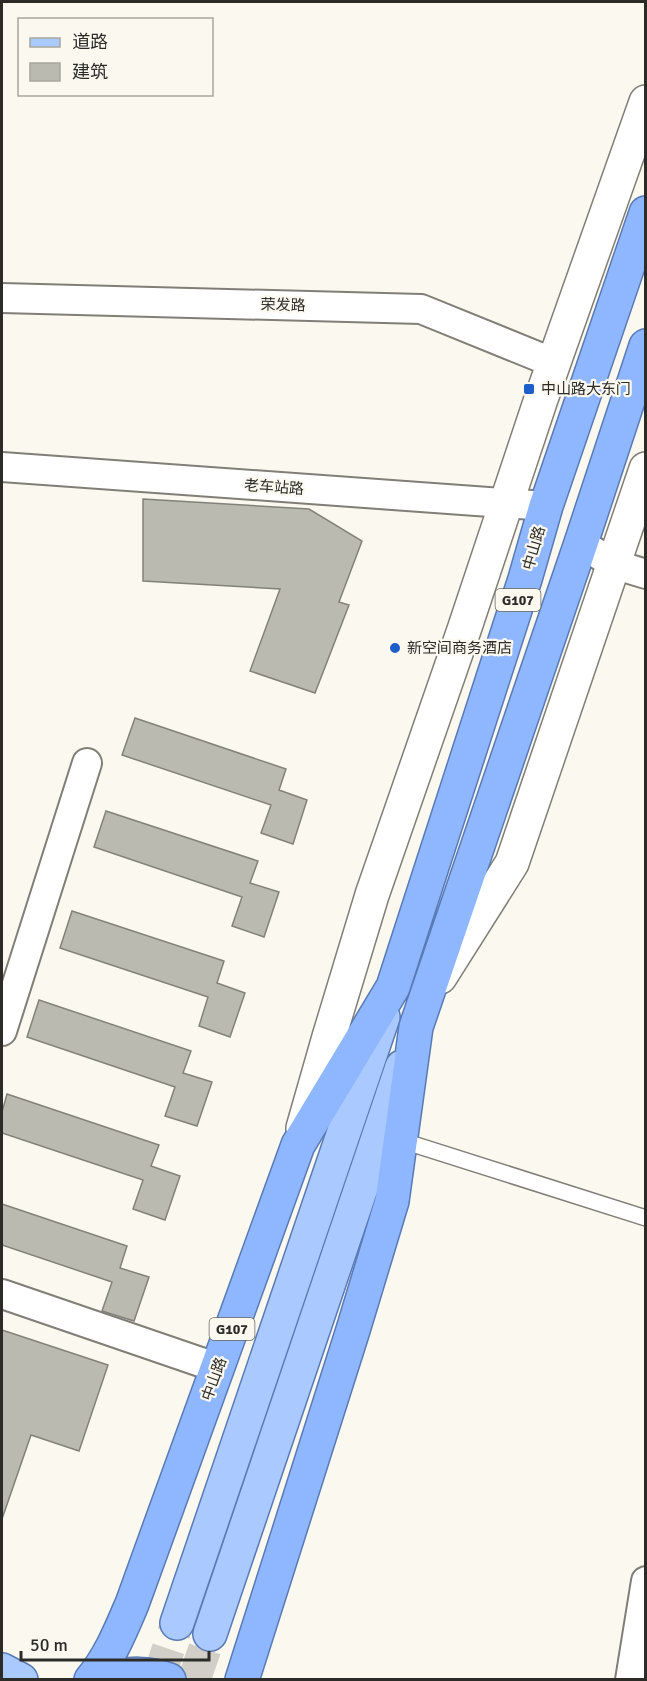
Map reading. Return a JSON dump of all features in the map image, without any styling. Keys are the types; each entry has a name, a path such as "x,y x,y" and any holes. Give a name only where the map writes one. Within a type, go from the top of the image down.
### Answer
{"highway":[{"name":"中山路","path":"91,1680 114,1646 132,1604 298,1145 393,987 525,579 546,506 645,213"},
{"name":"G107","path":"242,1680 392,1201 421,1013 581,543 645,346"},
{"path":"107,1680 117,1676 153,1674 169,1680"}],"main road":[{"name":"中山路","path":"177,1623 393,987"},
{"path":"210,1634 421,1013"},
{"path":"2,1670 21,1680"}],"street":[{"path":"298,1145 372,895 645,102"},
{"name":"荣发路","path":"2,298 421,309 554,363"},
{"name":"老车站路","path":"2,467 546,506"},
{"path":"421,1013 512,863 645,469"},
{"path":"581,543 613,564 645,574"},
{"path":"2,1031 87,764"},
{"path":"2,1294 218,1368"},
{"path":"630,1680 645,1581"}],"lane":[{"path":"400,1140 645,1218"}],"building":[{"path":"143,499 309,509 362,541 339,602 349,605 315,693 250,671 280,589 143,581"},
{"path":"135,718 286,769 279,790 307,800 293,844 261,833 271,805 122,755"},
{"path":"106,811 258,861 250,883 279,892 264,937 232,926 242,897 94,847"},
{"path":"72,911 224,961 217,983 245,993 230,1037 199,1026 208,997 60,948"},
{"path":"39,1000 191,1051 183,1073 212,1082 197,1126 165,1116 175,1087 27,1037"},
{"path":"7,1094 159,1145 151,1166 180,1176 165,1220 133,1209 143,1180 2,1133 2,1112"},
{"path":"2,1204 127,1246 120,1268 149,1277 134,1321 102,1311 112,1282 2,1245"},
{"path":"2,1330 108,1365 79,1451 31,1435 2,1519"}],"tunnel":[{"path":"158,1680 177,1623"},
{"path":"194,1680 210,1634"}],"place":[{"name":"中山路大东门","path":"529,389"},
{"name":"新空间商务酒店","path":"395,648"}]}
